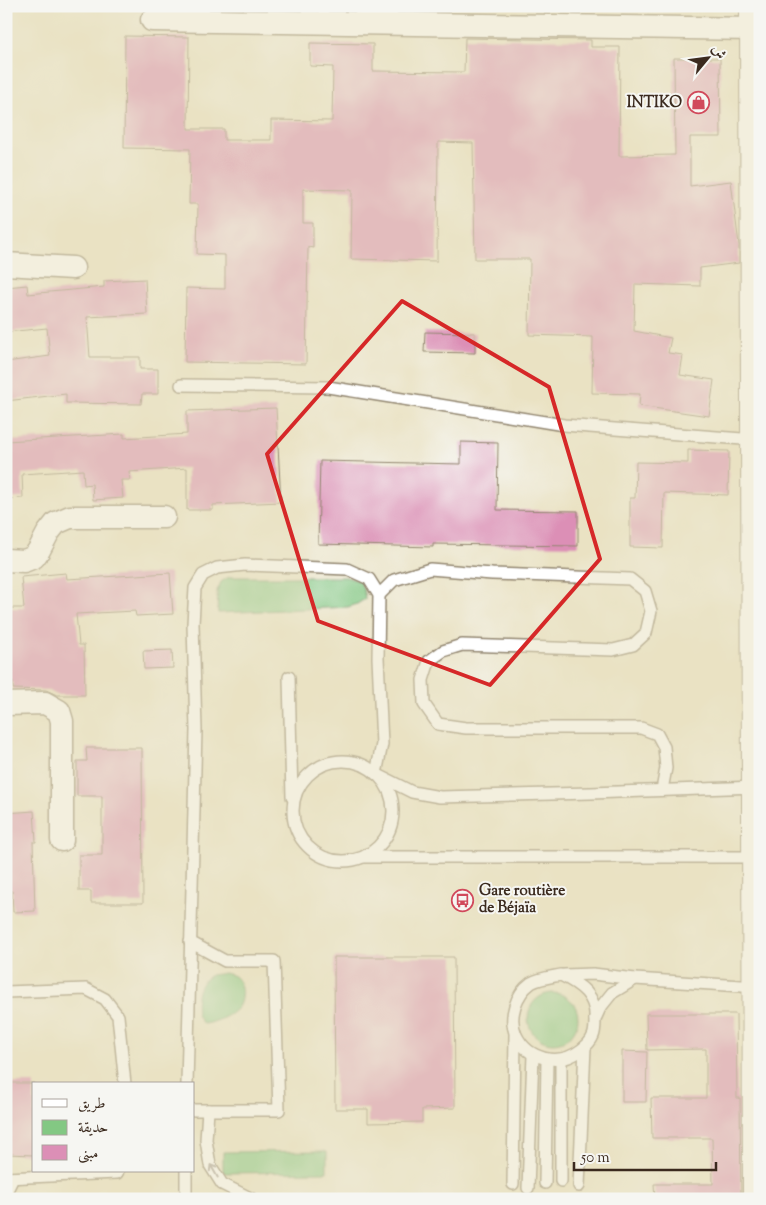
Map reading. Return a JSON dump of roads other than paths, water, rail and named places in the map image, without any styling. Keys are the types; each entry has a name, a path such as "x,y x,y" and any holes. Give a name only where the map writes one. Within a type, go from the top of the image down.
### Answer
{"street":[{"path":"152,20 400,15 754,18 758,539 756,787 757,1199"},
{"path":"6,264 73,268"},
{"path":"6,560 24,561 34,557 56,523 70,517 164,517"},
{"path":"6,704 45,703 59,711 62,721 62,840"}],"lane":[{"path":"181,385 328,387 564,424 756,440"},
{"path":"187,1082 196,730 193,624 194,588 203,575 217,568 245,565 347,569 369,579 378,595 378,658 382,744 376,774"},
{"path":"378,595 394,580 430,569 492,574 630,579 645,591 650,611 646,633 633,645 613,650 462,645 444,650 430,661 423,680 424,704 438,724 466,728 641,728 656,734 664,747 666,768 662,790"},
{"path":"289,676 294,821 299,836 308,848 321,856 335,861 350,861 365,856 378,847 388,834 392,818 392,802 386,786 376,774"},
{"path":"293,806 296,791 305,778 317,768 332,762 348,761 363,765 376,774 412,792 440,796 756,787"},
{"path":"365,856 756,857"},
{"path":"190,942 225,961 274,961 279,1110 195,1110"},
{"path":"513,1184 515,1033 513,1019 515,1005 522,993 532,983 561,975 593,974 635,979 757,987"},
{"path":"515,1033 522,1045 533,1054 546,1060 560,1060 574,1056 585,1047 593,1036 595,1009 590,997 582,987 561,975"},
{"path":"595,1020 600,1008 612,993 635,979"},
{"path":"6,992 86,989 106,999 118,1016 125,1082"},
{"path":"579,1186 585,1047"},
{"path":"528,1188 533,1054"},
{"path":"545,1183 546,1060"},
{"path":"560,1060 561,1181"},
{"path":"208,1110 206,1140 210,1164 222,1184 252,1199"},
{"path":"6,1192 10,1178 118,1172"},
{"path":"186,1172 186,1199"}],"place":[{"name":"INTIKO","path":"698,103"},
{"name":"Gare routière de Béjaïa","path":"463,900"}]}
